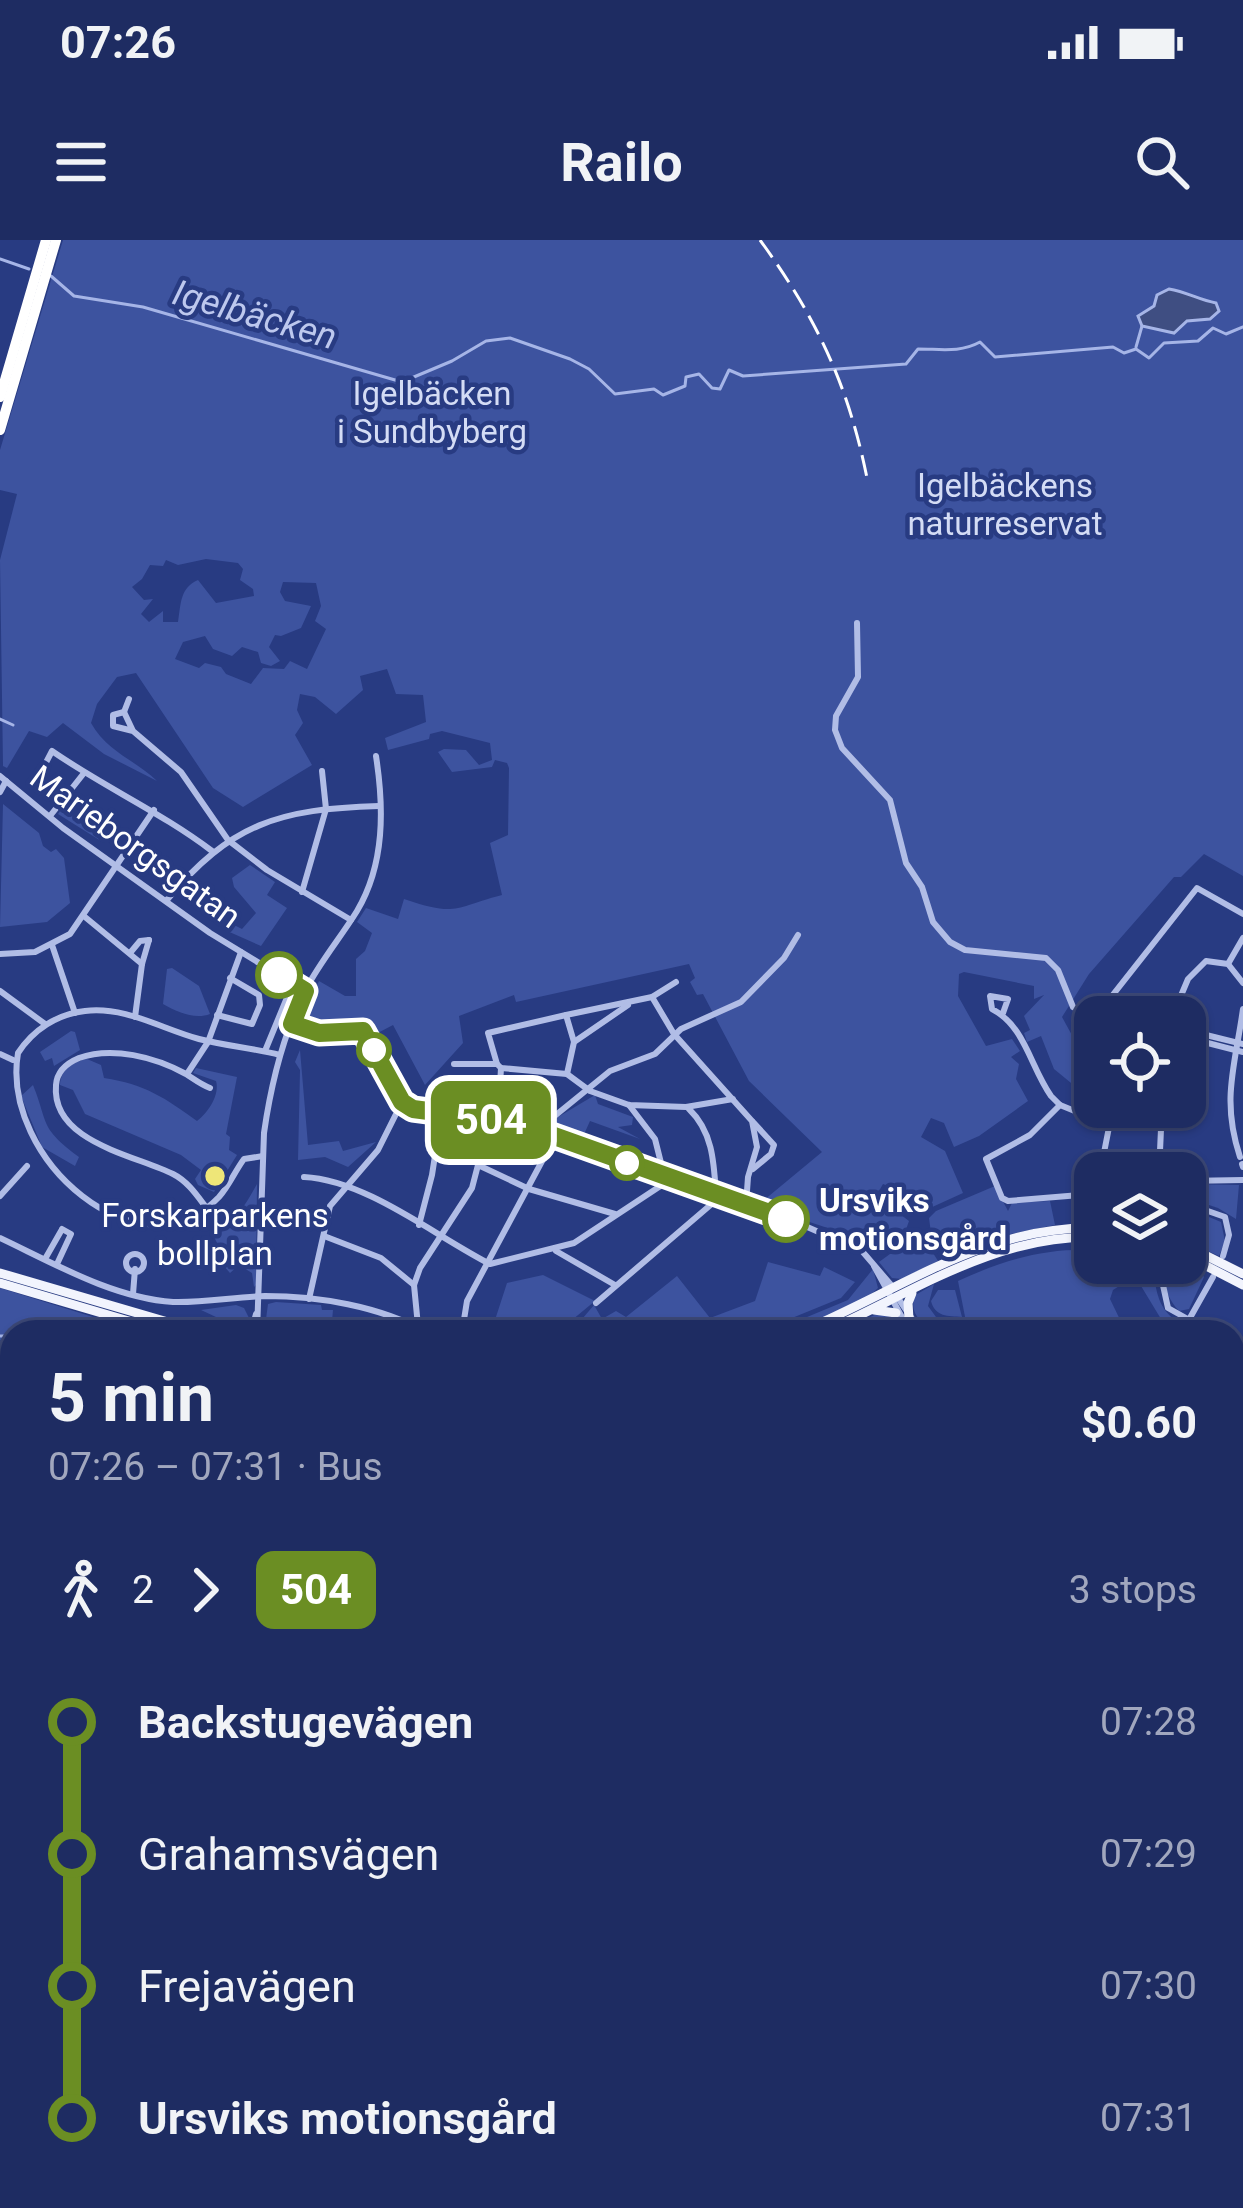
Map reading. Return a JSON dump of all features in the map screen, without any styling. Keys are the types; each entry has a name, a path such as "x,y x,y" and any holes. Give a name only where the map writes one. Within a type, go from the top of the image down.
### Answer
{"highway":[{"path":"0,430 46,240"},
{"path":"0,397 56,240"}],"main road":[{"path":"829,1320 998,1241 1074,1229"},
{"path":"850,1320 892,1294 983,1256 1018,1245 1074,1239"},
{"path":"1206,1256 1243,1274"},
{"path":"1206,1267 1243,1286"},
{"path":"0,1273 161,1320"},
{"path":"0,1283 125,1320"},
{"path":"910,1319 908,1304 915,1288"},
{"path":"869,1311 896,1312"}],"street":[{"path":"857,622 858,677 836,716 835,730 842,748 890,800 906,862 922,887 932,922 944,937 965,950 1046,958 1058,970 1074,1007"},
{"path":"129,699 124,712 133,730 181,772 228,840 351,920"},
{"path":"124,712 113,715 113,726 133,730"},
{"path":"39,776 52,751 154,810 212,851"},
{"path":"258,1320 268,1102 280,1054 305,991 351,920 375,872 380,842 376,756"},
{"path":"302,892 326,809 322,771"},
{"path":"50,816 84,773"},
{"path":"0,792 3,778"},
{"name":"Marieborgsgatan","path":"3,778 166,902 305,991"},
{"path":"166,902 228,840 274,820 326,809 379,806"},
{"path":"0,954 34,952 70,934 154,810"},
{"path":"1112,996 1197,888 1243,914"},
{"path":"85,916 142,964"},
{"path":"543,1132 546,1123 610,1072 656,1054 674,1034 741,1002 784,958 798,935"},
{"path":"1228,964 1243,938"},
{"path":"130,953 140,941 149,940 135,1017"},
{"path":"52,945 75,1012"},
{"path":"187,1075 208,1042 241,952"},
{"path":"1179,996 1196,969 1213,960 1228,964 1243,982"},
{"path":"217,1015 252,1024 260,1006 259,995 230,978"},
{"path":"498,1120 499,1066 488,1033 652,997 676,982"},
{"path":"265,1051 292,983"},
{"path":"0,991 45,1024"},
{"path":"652,997 674,1034 768,1136 774,1149 748,1177"},
{"path":"574,1042 634,1000"},
{"path":"1242,1162 1229,1123 1228,1080 1240,1047 1243,1009"},
{"path":"0,1059 10,1066 45,1024 75,1012 104,1010 208,1042 280,1054"},
{"path":"1003,1013 1018,1030 1042,1083 1060,1105 1074,1111"},
{"path":"566,1015 574,1042 567,1074"},
{"path":"292,1024 319,1033 363,1031 402,1102 441,1115 498,1120 543,1132 830,1235 869,1258 910,1319"},
{"path":"1198,1033 1240,1047 1196,1040 1198,1033"},
{"path":"205,1207 178,1176 77,1130 67,1120 56,1092 61,1070 71,1061 101,1053 150,1059 210,1088"},
{"path":"454,1064 567,1074 590,1091 629,1105 686,1107 733,1099"},
{"path":"309,1299 330,1206 378,1150 402,1102"},
{"path":"629,1105 655,1139 667,1177"},
{"path":"1060,1105 1030,1135 986,1159 1008,1201 1074,1196"},
{"path":"686,1107 710,1142 718,1196"},
{"path":"418,1225 441,1115"},
{"path":"420,1320 414,1285 472,1188 478,1165 472,1120"},
{"path":"746,1205 757,1147 752,1121"},
{"path":"464,1320 467,1301 555,1137"},
{"path":"20,1156 38,1176"},
{"path":"76,1204 120,1221 187,1219 217,1200 244,1160 263,1156"},
{"path":"478,1165 529,1189 617,1215"},
{"path":"0,1196 28,1166"},
{"path":"304,1177 391,1206 490,1264 574,1244 667,1177"},
{"path":"1206,1183 1243,1180"},
{"path":"596,1303 718,1196"},
{"path":"1206,1210 1225,1217 1229,1235 1223,1256"},
{"path":"45,1258 62,1229 71,1234 57,1264"},
{"path":"322,1235 381,1258 414,1285"},
{"path":"0,1238 133,1294 174,1302 309,1299 359,1307 395,1320"},
{"path":"556,1251 615,1286"},
{"path":"133,1294 135,1269"},
{"path":"1163,1284 1168,1308 1187,1320 1213,1277"},
{"path":"892,1294 902,1320"}],"green space":[{"path":"63,240 1243,240 1243,876 1204,854 1181,877 1174,877 1089,974 1062,1017 1074,1039 1074,1085 1054,1069 1041,1036 1027,1042 1024,1033 1030,1030 1024,1016 1044,995 1034,999 1034,986 959,974 958,996 986,1046 1012,1039 1020,1051 1011,1057 1019,1064 1016,1079 1028,1101 979,1136 954,1147 944,1123 931,1118 921,1137 945,1151 963,1193 917,1214 891,1201 893,1188 883,1184 876,1196 909,1221 903,1238 885,1247 758,1205 822,1152 749,1081 703,994 697,995 690,982 695,978 689,964 516,1002 514,995 459,1016 463,1043 425,1085 393,1025 372,1036 368,1022 360,1020 305,1021 304,1012 319,981 345,996 356,996 356,959 372,933 357,922 366,908 398,919 404,899 446,909 502,895 490,843 508,835 507,763 495,760 492,767 452,772 438,752 466,750 479,765 492,760 490,743 442,731 388,750 385,738 426,722 423,695 396,694 387,669 360,676 363,690 336,714 315,697 300,694 297,710 303,723 295,735 312,765 243,807 213,788 136,673 117,677 97,704 91,723 113,748 157,781 104,754 63,723 47,737 29,731 7,768 3,766 0,560 17,494 0,490 0,450","holes":["206,559 238,563 243,569 240,580 253,589 254,596 216,603 198,580 185,592 178,622 163,622 163,611 149,622 141,614 153,599 144,600 132,587 150,565","283,582 316,583 321,606 315,621 326,629 307,669 290,661 284,669 263,668 251,684 226,674 221,667 205,663 199,668 175,659 183,642 205,636 213,649 232,656 242,647 258,652 261,663 271,666 280,661 269,647 275,635 301,628 311,606 285,601 280,592"]},
{"path":"72,794 115,819 101,841 58,814"},
{"path":"3,804 39,833 43,846 51,852 56,849 64,858 70,903 47,922 0,927"},
{"path":"250,865 275,882 267,895 287,908 261,946 225,930 220,918 242,929 256,913 232,878"},
{"path":"167,969 199,986 210,1014 192,1016 163,1004"},
{"path":"71,1031 80,1050 54,1066 52,1058 45,1061 40,1052"},
{"path":"300,1050 308,1145 339,1141 343,1151 376,1142 348,1167 325,1157 298,1160 300,1070 295,1062"},
{"path":"87,1059 101,1065 104,1078 154,1093 197,1121 213,1102 217,1086 216,1081 193,1073 196,1068 237,1077 226,1134 229,1150 237,1155 214,1192 198,1185 195,1179 201,1170 181,1155 85,1114 73,1090 60,1085 68,1067"},
{"path":"33,1085 51,1132 79,1157 75,1166 42,1147 21,1096"},
{"path":"595,1095 598,1104 633,1117 632,1125 618,1127 640,1139 590,1121 581,1141 549,1131 548,1123"},
{"path":"257,1184 256,1285 252,1273 239,1265 230,1273 223,1265 198,1270 196,1265 214,1258 212,1248 218,1245 203,1214 214,1209 226,1222"},
{"path":"1206,1184 1239,1185 1236,1219 1206,1204"},
{"path":"995,1186 1008,1211 1012,1203 1050,1201 1055,1225 945,1247 931,1233 929,1218 936,1211"},
{"path":"1206,1216 1221,1222 1225,1241 1219,1256 1206,1250"},
{"path":"918,1249 933,1253 938,1261 902,1279 892,1278 879,1262 890,1254"},
{"path":"1074,1251 1074,1284 1122,1284 1110,1299 1120,1320 966,1320 958,1281 1024,1257"},
{"path":"768,1262 820,1276 824,1267 855,1282 841,1298 787,1320 581,1320 594,1305 602,1319 616,1311 626,1317 677,1276 710,1318 755,1301"},
{"path":"873,1269 878,1288 857,1303 819,1320 800,1320 848,1300"},
{"path":"543,1275 595,1301 572,1320 495,1320 507,1283"},
{"path":"934,1284 928,1306 936,1317 946,1320 921,1320 913,1307 914,1296"},
{"path":"1140,1284 1156,1284 1165,1310 1176,1320 1161,1319"},
{"path":"1165,1284 1201,1284 1189,1309 1179,1311"},
{"path":"0,1288 104,1320 0,1320"},
{"path":"938,1290 955,1290 962,1317 936,1310 931,1301"},
{"path":"268,1304 321,1305 322,1310 333,1310 332,1320 266,1320"},
{"path":"236,1305 244,1308 250,1320 222,1320 201,1310"},
{"path":"877,1314 895,1320 863,1320"}],"shaded area":[{"path":"1169,289 1216,303 1219,311 1210,319 1187,321 1174,333 1142,326 1138,316"}],"waterway":[{"name":"Igelbäcken","path":"0,259 29,269"},
{"name":"Igelbäcken","path":"51,276 74,296 143,307 402,382 486,341 510,338 589,369 615,394 654,389 663,395 685,386 686,377 699,374 712,388 720,389 729,370 743,376 906,364 918,349 958,349 980,342 995,357 1113,347 1124,353 1136,349 1149,358 1164,343 1198,341 1213,328 1226,334 1243,327"},
{"path":"1136,347 1142,326"},
{"path":"0,719 13,725"}],"railway":[{"path":"760,240 798,296 827,353 850,412 867,478"}],"bus line":[{"name":"504","path":"279,975 305,991 292,1024 319,1033 363,1031 402,1102 413,1109 498,1120 543,1132 786,1219"}],"place":[{"name":"Forskarparkens bollplan","path":"215,1176"},
{"name":"Ursviks motionsgård","path":"786,1219"}],"park label":[{"name":"Igelbäcken i Sundbyberg","path":"432,412"},
{"name":"Igelbäckens naturreservat","path":"1005,504"}]}
